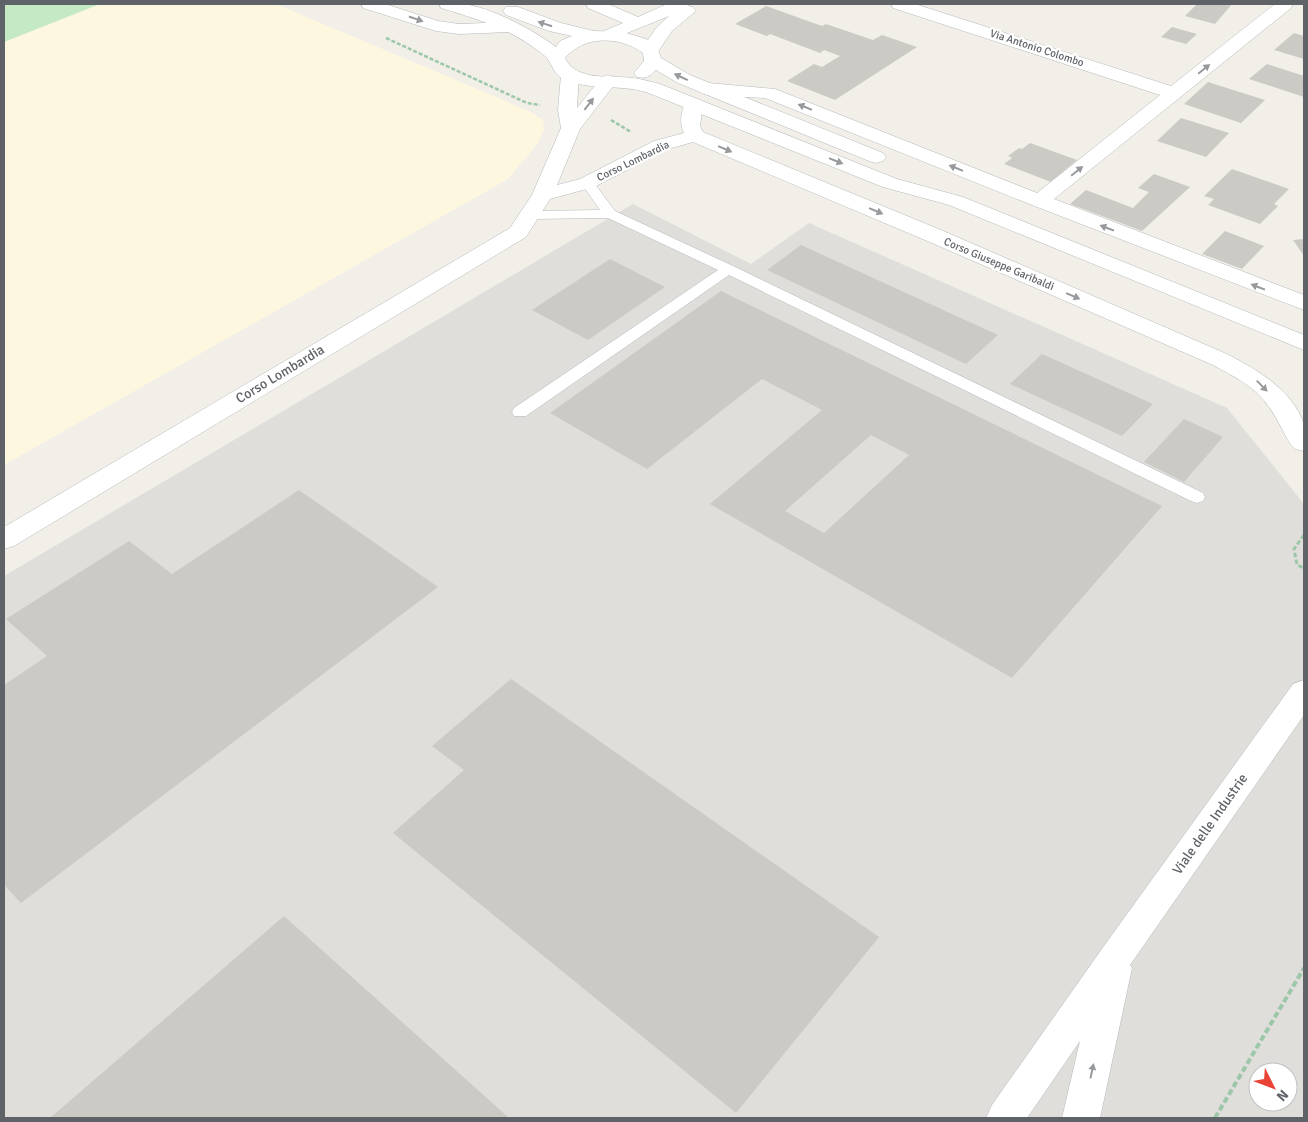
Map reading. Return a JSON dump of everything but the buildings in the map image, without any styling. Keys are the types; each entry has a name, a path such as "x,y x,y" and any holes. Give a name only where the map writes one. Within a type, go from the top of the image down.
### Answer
{"street":[{"path":"369,4 436,26 459,29 508,27"},
{"path":"448,4 535,39 556,58"},
{"path":"494,4 534,20 592,36"},
{"path":"594,4 638,23"},
{"path":"610,35 681,4"},
{"path":"611,81 641,74 650,68 659,33 674,18 700,4"},
{"name":"Via Antonio Colombo","path":"899,4 1174,93"},
{"path":"1039,201 1285,4"},
{"path":"956,201 895,165 675,74 641,42 610,35 592,36 571,42 558,52 557,64 570,75 594,81 644,84 890,183 956,201 1304,343"},
{"path":"570,75 567,110 571,128"},
{"name":"Corso Lombardia","path":"4,539 518,232 536,205 571,128 611,81"},
{"path":"708,89 768,93 1282,297 1304,303"},
{"path":"694,104 690,126 695,136"},
{"name":"Corso Lombardia","path":"536,205 587,184 660,145 695,136"},
{"name":"Corso Giuseppe Garibaldi","path":"695,136 933,235 1221,360 1255,378 1281,406 1291,428 1304,443"},
{"name":"Viale delle Industrie","path":"1005,1118 1116,957 1304,692"},
{"name":"Viale delle Industrie","path":"1082,1118 1116,957"}],"lane":[{"path":"587,184 610,214"},
{"path":"536,205 610,214 728,269 1197,497"},
{"path":"520,412 728,269"}],"path":[{"path":"1304,536 1294,549 1296,565 1304,568"},
{"path":"1215,1118 1304,968"}],"shaded area":[{"path":"4,4 276,4 531,112 543,120 544,129 538,143 508,179 4,465"},
{"path":"633,204 751,264 809,223 1227,408 1304,504 1304,1118 4,1118 4,576"}],"green space":[{"path":"4,4 100,4 4,42"}]}
